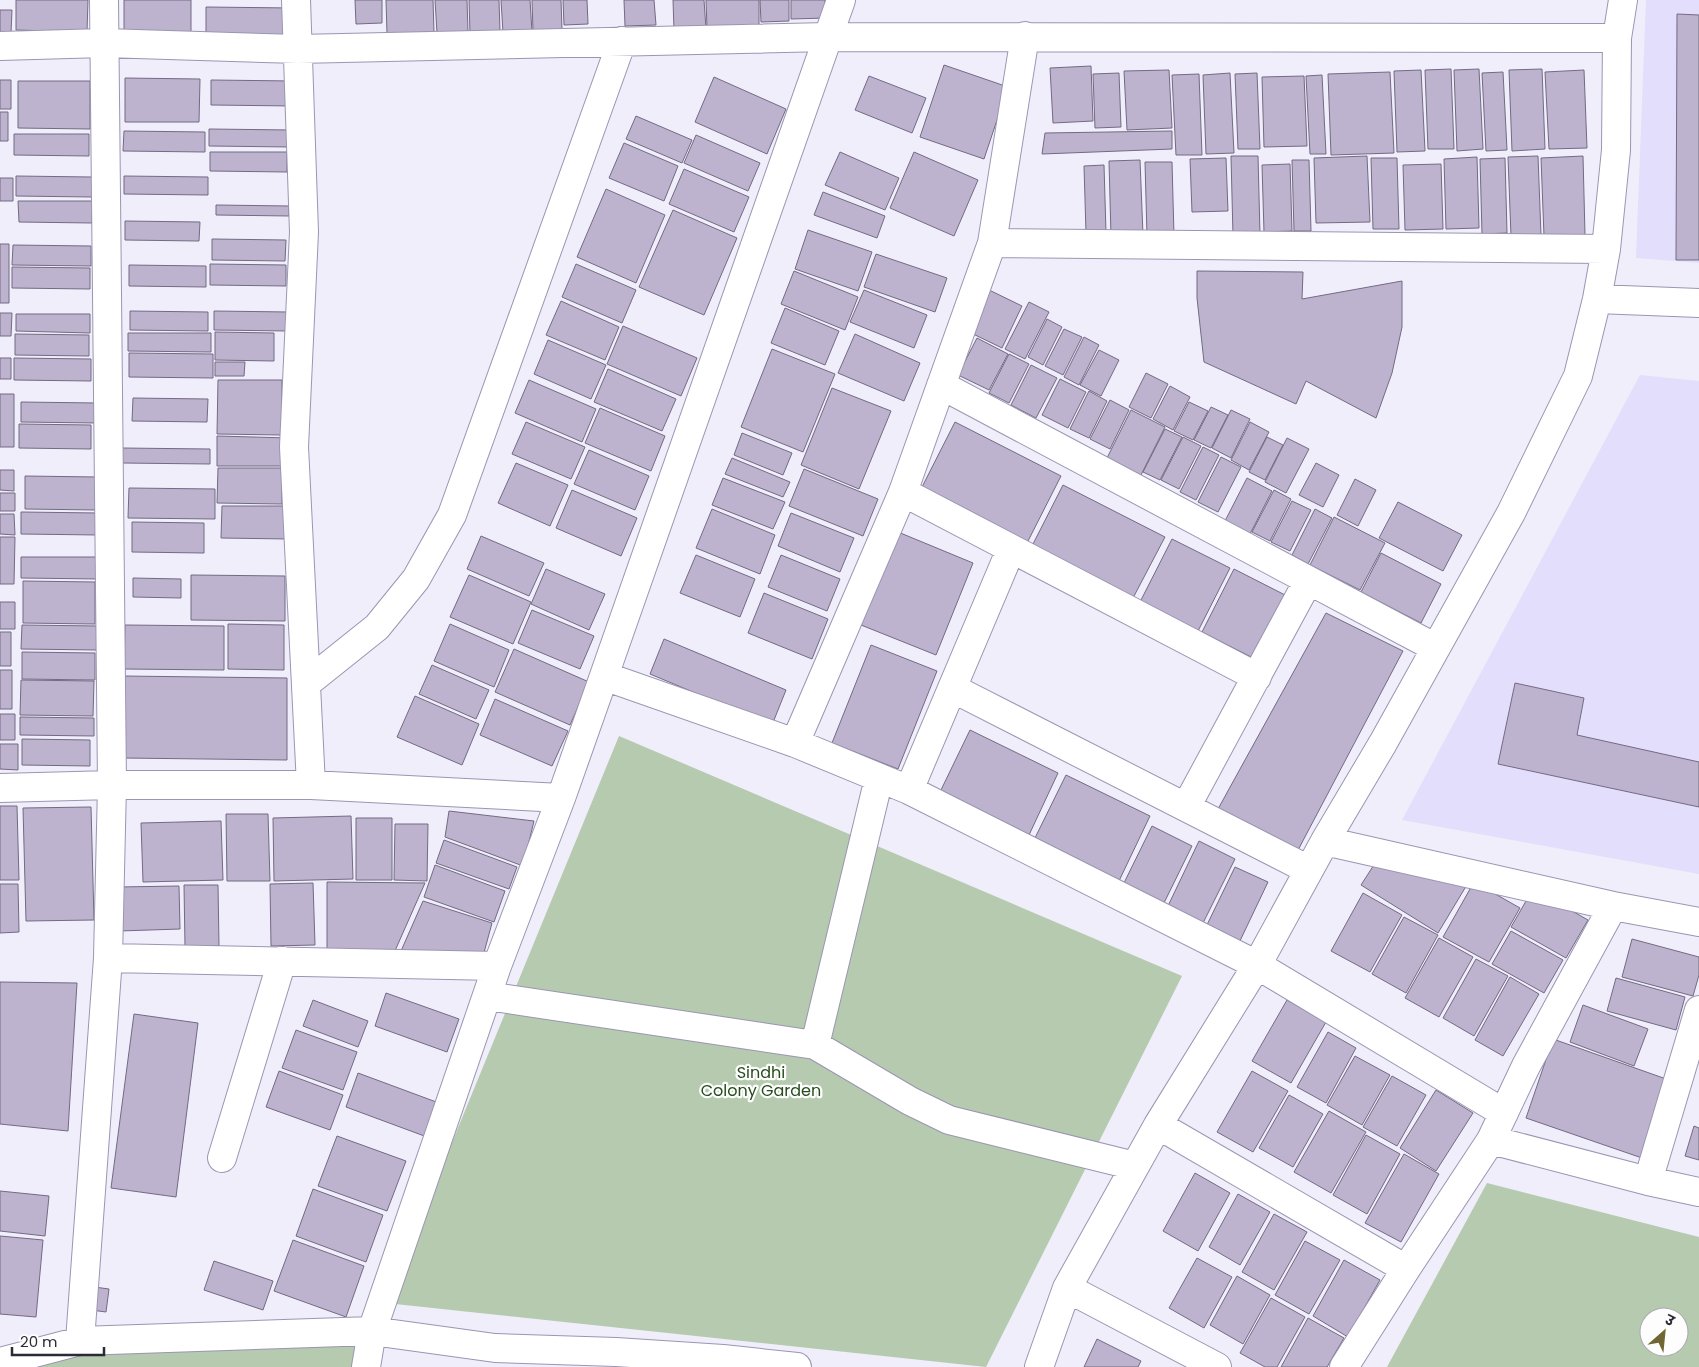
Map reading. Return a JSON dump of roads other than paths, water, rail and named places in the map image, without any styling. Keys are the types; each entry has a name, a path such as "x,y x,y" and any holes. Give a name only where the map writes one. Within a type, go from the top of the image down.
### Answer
{"street":[{"path":"80,1341 108,958 112,785 104,0"},
{"path":"296,0 304,232 294,447 311,785"},
{"path":"366,1367 372,1331 497,966 561,798 841,0"},
{"path":"1039,1367 1068,1288 1158,1125 1257,966 1325,841 1383,743 1511,514 1578,376 1597,299 1606,249 1616,150 1617,38 1623,0"},
{"path":"0,46 104,43 298,49 828,37 1025,36 1617,38"},
{"path":"795,743 903,492 992,243 1025,36"},
{"path":"306,683 377,627 416,579 452,515 622,41"},
{"path":"992,243 1606,249"},
{"path":"1597,299 1699,303"},
{"path":"941,386 1436,648"},
{"path":"903,492 1257,677"},
{"path":"909,790 1011,549"},
{"path":"1186,807 1308,580"},
{"path":"604,676 795,743 909,790 1257,966 1504,1113"},
{"path":"952,688 1309,870"},
{"path":"815,1045 879,778"},
{"path":"0,788 112,785 311,785 561,798"},
{"path":"1325,841 1613,906 1699,922"},
{"path":"1344,1367 1491,1140 1526,1066 1613,906"},
{"path":"108,958 497,966"},
{"path":"222,1158 282,961"},
{"path":"487,996 815,1045 910,1101 949,1120 1135,1166"},
{"path":"1648,1181 1699,1010"},
{"path":"1158,1125 1406,1269"},
{"path":"1491,1140 1648,1181 1699,1192"},
{"path":"1068,1288 1217,1367"},
{"path":"0,1362 80,1341 372,1331 494,1357 723,1363 797,1367"}],"park label":[{"name":"Sindhi Colony Garden","path":"761,1081"}]}
